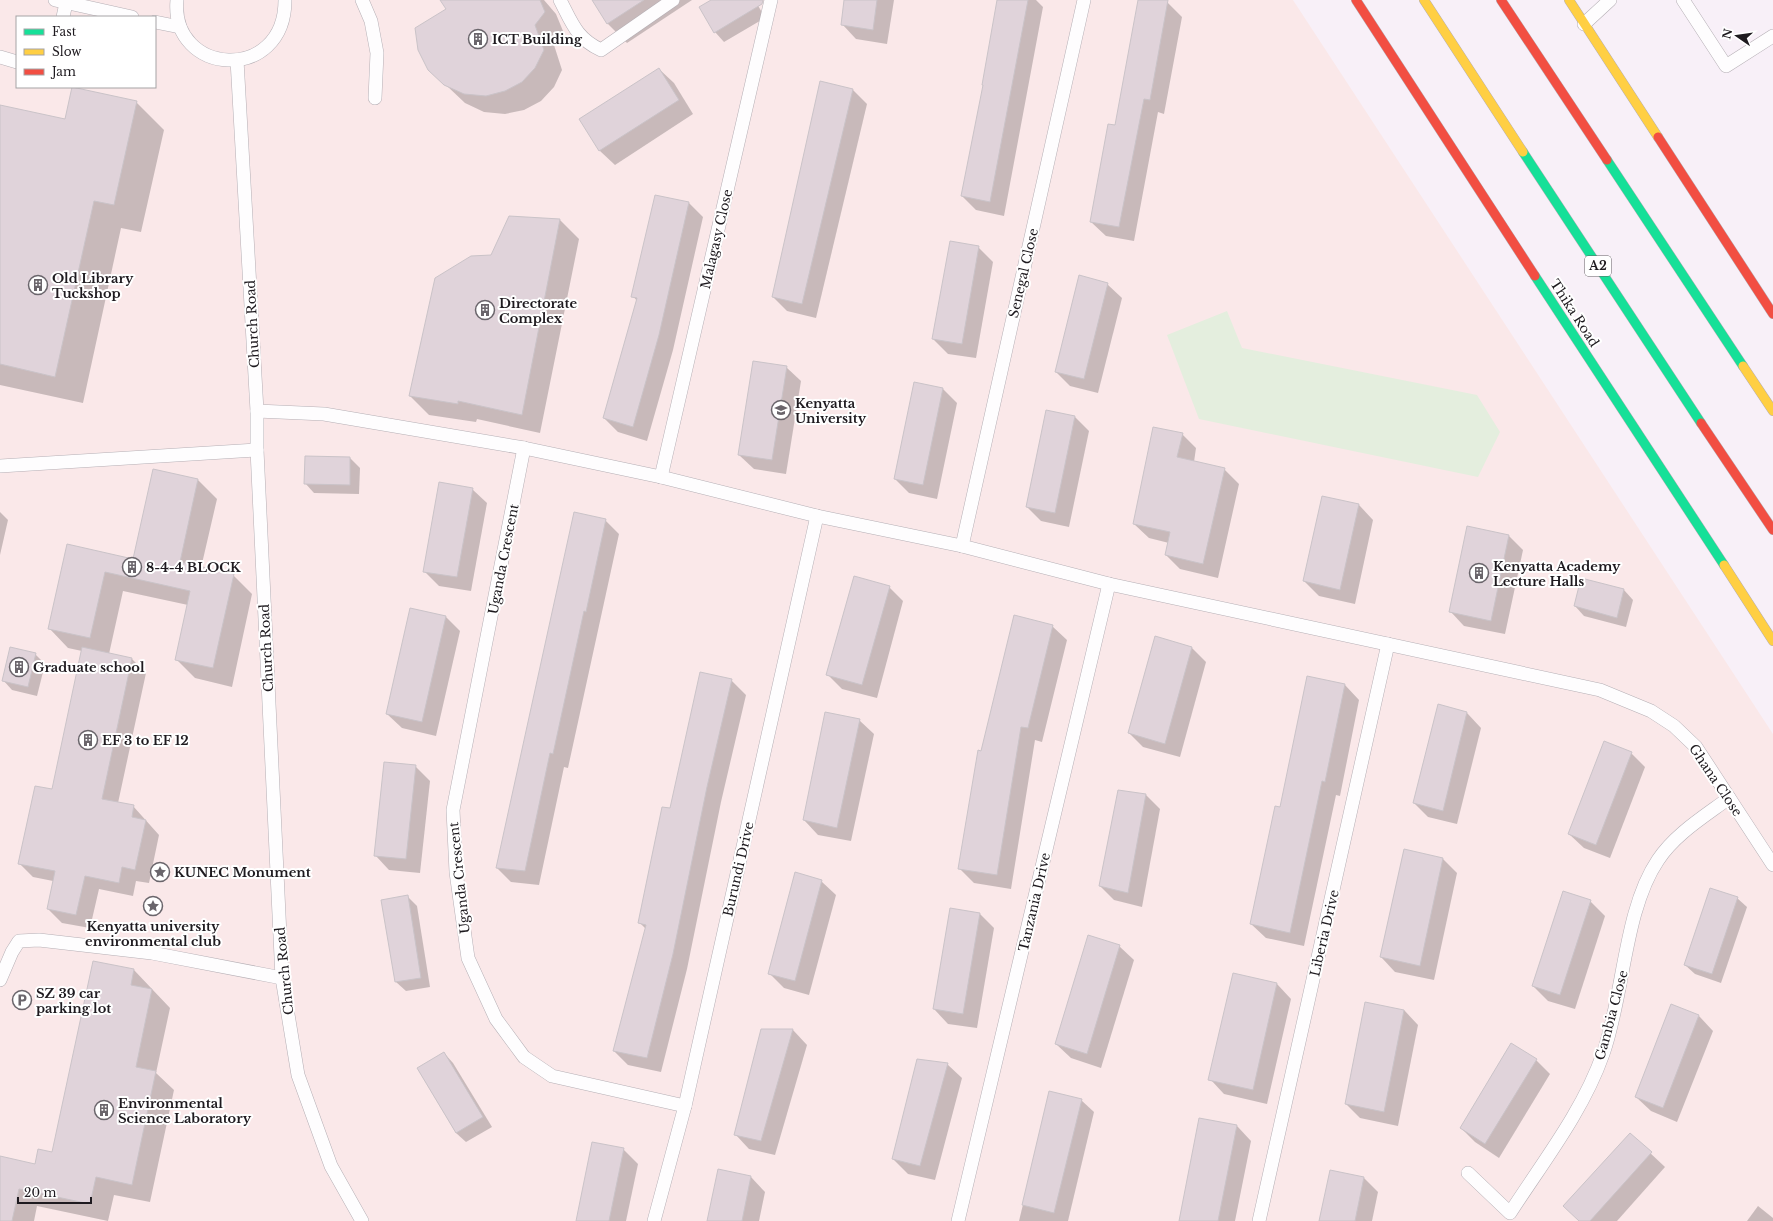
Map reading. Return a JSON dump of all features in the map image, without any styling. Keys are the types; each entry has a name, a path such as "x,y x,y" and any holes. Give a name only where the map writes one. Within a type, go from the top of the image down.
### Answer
{"main road":[{"name":"Thika Road","path":"1356,0 1773,641"},
{"name":"A2","path":"1424,0 1660,362 1773,530"},
{"path":"1502,0 1773,411"},
{"path":"1569,0 1773,314"}],"lane":[{"path":"177,0 176,10 180,27 189,42 203,54 220,60 237,60 254,55 269,45 279,31 284,14 284,0"},
{"path":"362,0 371,21 377,53 374,98"},
{"path":"560,0 575,29 587,43 601,50 673,0"},
{"name":"Malagasy Close","path":"661,477 771,0"},
{"name":"Senegal Close","path":"962,546 1084,0"},
{"path":"1584,24 1610,0"},
{"path":"1683,0 1726,66 1773,36"},
{"path":"63,16 60,1 128,16"},
{"path":"156,22 180,27"},
{"path":"0,57 16,62"},
{"name":"Church Road","path":"237,60 257,411 257,450 282,978 298,1075 331,1166 362,1221"},
{"name":"Ghana Close","path":"257,411 324,414 524,448 661,477 817,516 962,546 1109,584 1600,690 1651,711 1674,726 1696,746 1728,798 1773,865"},
{"name":"Uganda Crescent","path":"524,448 453,810 456,872 468,958 496,1020 524,1057 552,1076 685,1106"},
{"path":"0,466 257,450"},
{"name":"Burundi Drive","path":"654,1221 685,1106 817,516"},
{"name":"Tanzania Drive","path":"958,1221 1109,584"},
{"name":"Liberia Drive","path":"1259,1221 1388,644"},
{"name":"Gambia Close","path":"1468,1173 1514,1217 1586,1095 1604,1053 1642,890 1658,859 1679,837 1728,798"},
{"path":"0,980 12,952 20,941 39,940 152,953 282,978"}],"shaded area":[{"name":"Kenyatta University","path":"0,0 1293,0 1773,734 1773,1221 0,1221"}],"green space":[{"path":"1227,311 1242,348 1477,395 1500,432 1478,477 1199,419 1167,335"}],"building":[{"name":"ICT Building","path":"440,0 540,0 545,12 535,25 544,50 535,68 522,82 505,91 486,96 464,94 444,85 428,70 418,50 415,28 446,9"},
{"path":"592,0 644,0 607,24"},
{"path":"711,0 763,0 762,4 714,33 699,7"},
{"path":"844,0 877,0 873,30 841,25"},
{"path":"997,0 1028,0 990,202 961,196 983,85"},
{"path":"1138,0 1168,0 1150,100 1144,99 1119,227 1090,222 1108,124 1115,125"},
{"path":"659,68 679,100 599,151 579,119"},
{"path":"820,81 853,89 802,304 772,297"},
{"name":"Old Library Tuckshop","path":"72,88 137,101 114,205 94,201 55,377 0,364 0,105 65,119"},
{"path":"655,195 689,202 659,335 633,427 603,418 637,298 631,297"},
{"name":"Directorate Complex","path":"509,216 560,219 522,415 458,401 458,404 409,396 435,278 471,256 491,255"},
{"path":"950,241 979,246 962,344 932,339"},
{"path":"1079,275 1108,283 1084,379 1055,372"},
{"path":"753,361 787,366 772,460 738,455"},
{"path":"914,382 943,388 923,485 894,479"},
{"path":"1046,410 1075,416 1055,513 1026,507"},
{"path":"1153,427 1183,433 1177,457 1225,468 1203,564 1165,555 1170,532 1133,524"},
{"path":"305,456 350,457 350,485 304,484"},
{"name":"8-4-4 BLOCK","path":"153,469 198,479 180,562 234,574 213,668 175,660 190,591 105,572 90,638 48,629 67,544 133,559"},
{"path":"439,482 473,488 457,577 423,572"},
{"path":"1322,496 1359,504 1340,590 1303,581"},
{"path":"574,512 606,519 586,612 584,611 553,754 550,753 525,871 496,868"},
{"name":"Kenyatta Academy Lecture Halls","path":"1467,526 1509,535 1491,621 1449,612"},
{"path":"854,576 890,586 862,685 826,675"},
{"path":"1581,578 1624,589 1617,618 1574,606"},
{"path":"410,608 446,616 422,722 386,714"},
{"path":"1014,615 1053,625 1028,728 1021,727 997,875 958,869 978,750 981,751"},
{"path":"1155,636 1192,647 1165,744 1128,733"},
{"name":"Graduate school","path":"10,647 36,653 28,687 2,681"},
{"name":"EF 3 to EF 12","path":"82,647 132,658 102,799 134,805 132,817 146,820 135,870 122,867 119,883 85,876 76,915 47,909 55,871 18,864 35,786 52,789"},
{"path":"700,672 732,679 707,787 673,954 647,1058 613,1051 646,925 638,923 662,807 670,808"},
{"path":"1307,676 1345,684 1325,782 1322,781 1290,933 1250,924 1275,806 1280,807"},
{"path":"1438,704 1467,712 1443,811 1413,803"},
{"path":"825,712 860,719 837,828 803,820"},
{"path":"1604,741 1632,752 1596,845 1568,834"},
{"path":"384,762 416,765 406,859 374,856"},
{"path":"1118,790 1146,794 1128,893 1099,886"},
{"path":"1404,849 1443,858 1420,966 1380,957"},
{"path":"795,872 822,880 795,981 768,974"},
{"path":"1710,888 1738,897 1712,974 1684,965"},
{"path":"1563,891 1591,900 1560,995 1532,986"},
{"path":"408,895 421,978 395,982 381,900"},
{"path":"950,908 980,913 963,1014 933,1009"},
{"path":"1088,935 1120,945 1087,1054 1055,1044"},
{"name":"Environmental Science Laboratory","path":"93,961 134,969 131,985 152,989 136,1067 156,1071 132,1185 96,1177 90,1204 19,1189 12,1221 0,1221 0,1156 35,1164 38,1149 52,1152"},
{"path":"1233,973 1277,983 1253,1090 1208,1080"},
{"path":"1365,1002 1404,1010 1384,1112 1345,1104"},
{"path":"1671,1004 1699,1015 1663,1108 1635,1097"},
{"path":"761,1029 793,1029 761,1141 734,1135"},
{"path":"1511,1043 1537,1059 1485,1144 1460,1128"},
{"path":"444,1052 483,1117 456,1133 417,1068"},
{"path":"917,1059 948,1063 920,1166 892,1159"},
{"path":"1049,1091 1082,1099 1054,1213 1022,1205"},
{"path":"1199,1118 1237,1125 1218,1221 1179,1221"},
{"path":"1630,1133 1652,1152 1590,1221 1579,1221 1563,1206"},
{"path":"592,1142 624,1148 609,1221 576,1221"},
{"path":"718,1169 751,1176 742,1221 707,1221"},
{"path":"1330,1170 1364,1177 1355,1221 1319,1221"}],"traffic: fast":[{"path":"1523,152 1701,423"},
{"path":"1607,160 1743,366"},
{"path":"1535,276 1724,565"}],"traffic: slow":[{"path":"1424,0 1523,152"},
{"path":"1569,0 1658,137"},
{"path":"1743,366 1773,411"},
{"path":"1724,565 1773,641"}],"traffic: jam":[{"path":"1356,0 1535,276"},
{"path":"1501,0 1607,160"},
{"path":"1658,137 1773,314"},
{"path":"1701,423 1773,530"}],"place":[{"name":"ICT Building","path":"478,39"},
{"name":"Old Library Tuckshop","path":"38,285"},
{"name":"Directorate Complex","path":"485,310"},
{"name":"Kenyatta University","path":"781,410"},
{"name":"8-4-4 BLOCK","path":"132,567"},
{"name":"Kenyatta Academy Lecture Halls","path":"1479,573"},
{"name":"Graduate school","path":"19,667"},
{"name":"EF 3 to EF 12","path":"88,740"},
{"name":"KUNEC Monument","path":"160,872"},
{"name":"Kenyatta university environmental club","path":"153,906"},
{"name":"SZ 39 car parking lot","path":"22,1000"},
{"name":"Environmental Science Laboratory","path":"104,1110"}]}
